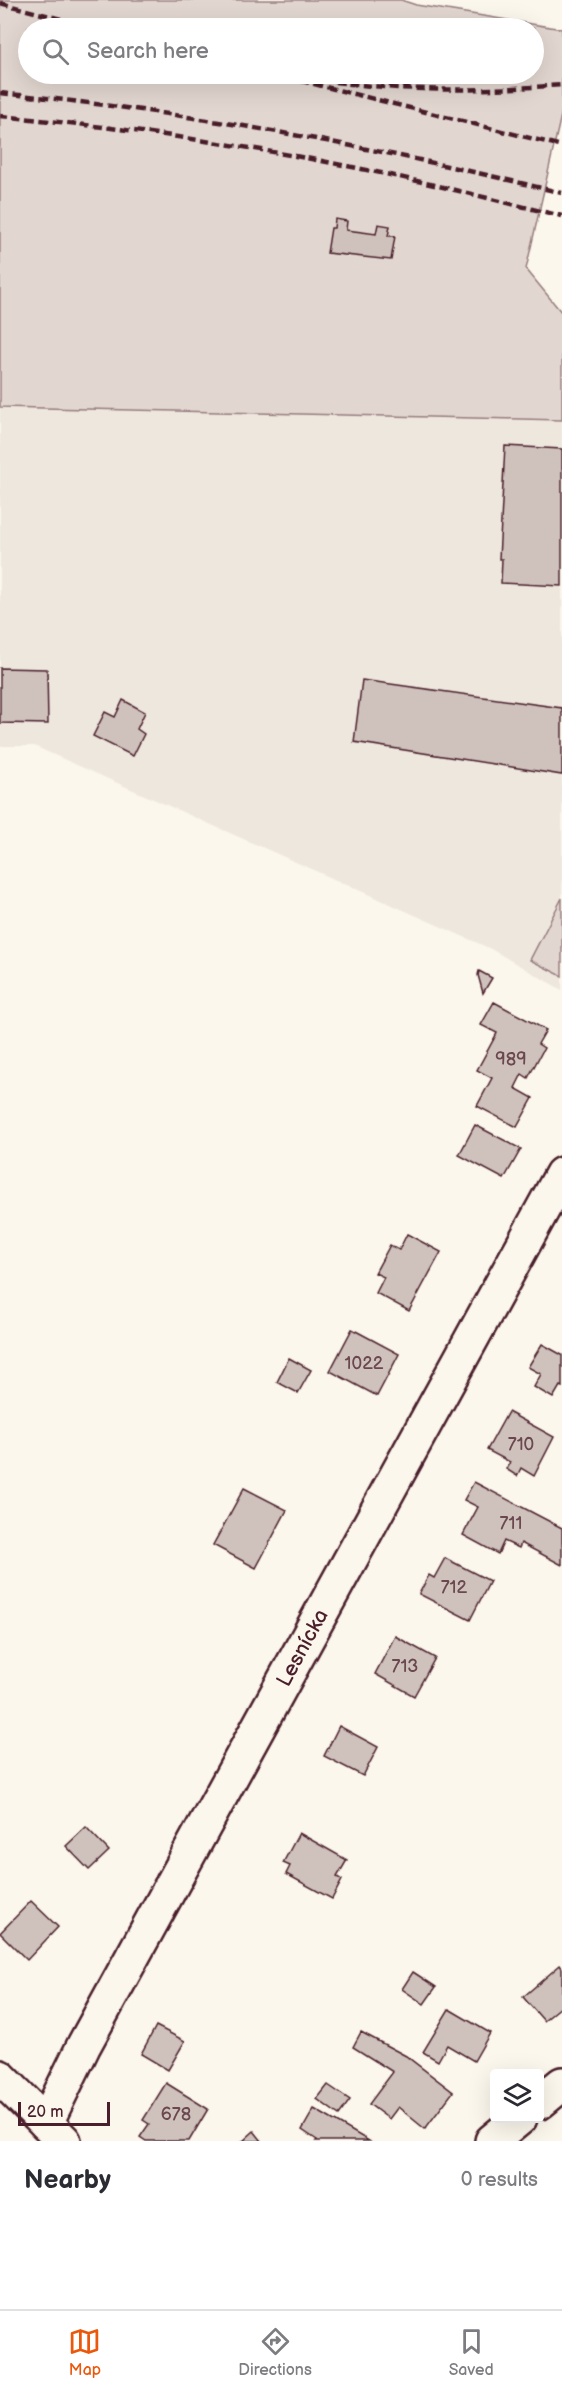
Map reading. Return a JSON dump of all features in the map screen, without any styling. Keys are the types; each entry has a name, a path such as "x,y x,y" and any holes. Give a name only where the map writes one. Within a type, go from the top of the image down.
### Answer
{"street":[{"name":"Lesnícka","path":"55,2132 84,2045 562,1174"},
{"path":"0,2077 55,2132"},
{"path":"544,2099 562,2084"},
{"path":"492,2141 514,2123"}],"shaded area":[{"path":"0,0 401,0 416,5 495,18 18,18 18,84 544,84 544,26 562,29 562,111 526,269 562,313 562,420 0,407"},
{"path":"0,407 562,420 562,990 489,948 34,746 0,746"},
{"path":"562,898 562,976 530,960"}],"building":[{"path":"335,219 347,221 346,230 376,234 378,224 390,226 388,236 395,236 391,260 327,253 331,228 334,228"},
{"path":"505,446 562,449 562,586 501,583 502,559 499,559"},
{"path":"0,668 47,669 48,724 0,723"},
{"path":"362,680 562,708 562,775 354,742"},
{"path":"123,700 145,712 137,729 144,734 133,756 93,736 105,712 115,717"},
{"path":"479,971 492,978 483,993 478,975"},
{"path":"494,1002 546,1030 538,1044 544,1048 528,1078 522,1074 515,1088 533,1098 517,1127 477,1106 492,1078 477,1070 497,1033 481,1025"},
{"path":"475,1125 521,1149 504,1179 459,1155"},
{"path":"407,1234 441,1252 409,1311 376,1293 384,1277 375,1273 390,1245 399,1250"},
{"path":"352,1329 399,1354 377,1396 330,1371"},
{"path":"542,1344 562,1355 562,1387 560,1386 553,1398 534,1387 541,1374 528,1367"},
{"path":"289,1358 311,1370 298,1393 277,1382"},
{"path":"508,1412 554,1437 534,1476 521,1468 517,1476 506,1469 510,1462 487,1450"},
{"path":"474,1482 562,1528 562,1565 521,1543 519,1548 504,1541 498,1554 463,1535 478,1507 464,1500"},
{"path":"244,1488 287,1510 256,1568 213,1545"},
{"path":"445,1558 490,1581 470,1620 419,1594 429,1575 434,1578"},
{"path":"395,1636 435,1658 414,1696 375,1674"},
{"path":"339,1726 378,1747 363,1776 324,1756"},
{"path":"86,1827 109,1851 89,1870 66,1846"},
{"path":"299,1833 347,1860 337,1877 342,1880 332,1899 286,1874 290,1866 283,1863"},
{"path":"31,1901 58,1927 27,1960 0,1933"},
{"path":"560,1965 562,1968 562,2006 544,2021 523,1997"},
{"path":"413,1972 436,1987 424,2004 402,1989"},
{"path":"449,2009 490,2033 474,2061 447,2045 438,2061 423,2052"},
{"path":"156,2026 185,2041 168,2070 141,2054"},
{"path":"361,2032 406,2056 453,2092 425,2129 398,2107 389,2119 369,2104 393,2072 353,2047"},
{"path":"166,2083 208,2109 189,2141 146,2141 140,2137 149,2124 143,2120"},
{"path":"328,2085 350,2100 339,2115 317,2099"},
{"path":"314,2109 369,2141 316,2141 302,2130"},
{"path":"254,2131 262,2141 243,2141"}],"railway":[{"path":"0,3 58,18"},
{"path":"314,84 562,146"},
{"path":"354,84 448,90 562,85"},
{"path":"0,93 142,110 282,133 353,146 562,193"},
{"path":"0,116 144,132 286,154 404,178 562,216"}]}
